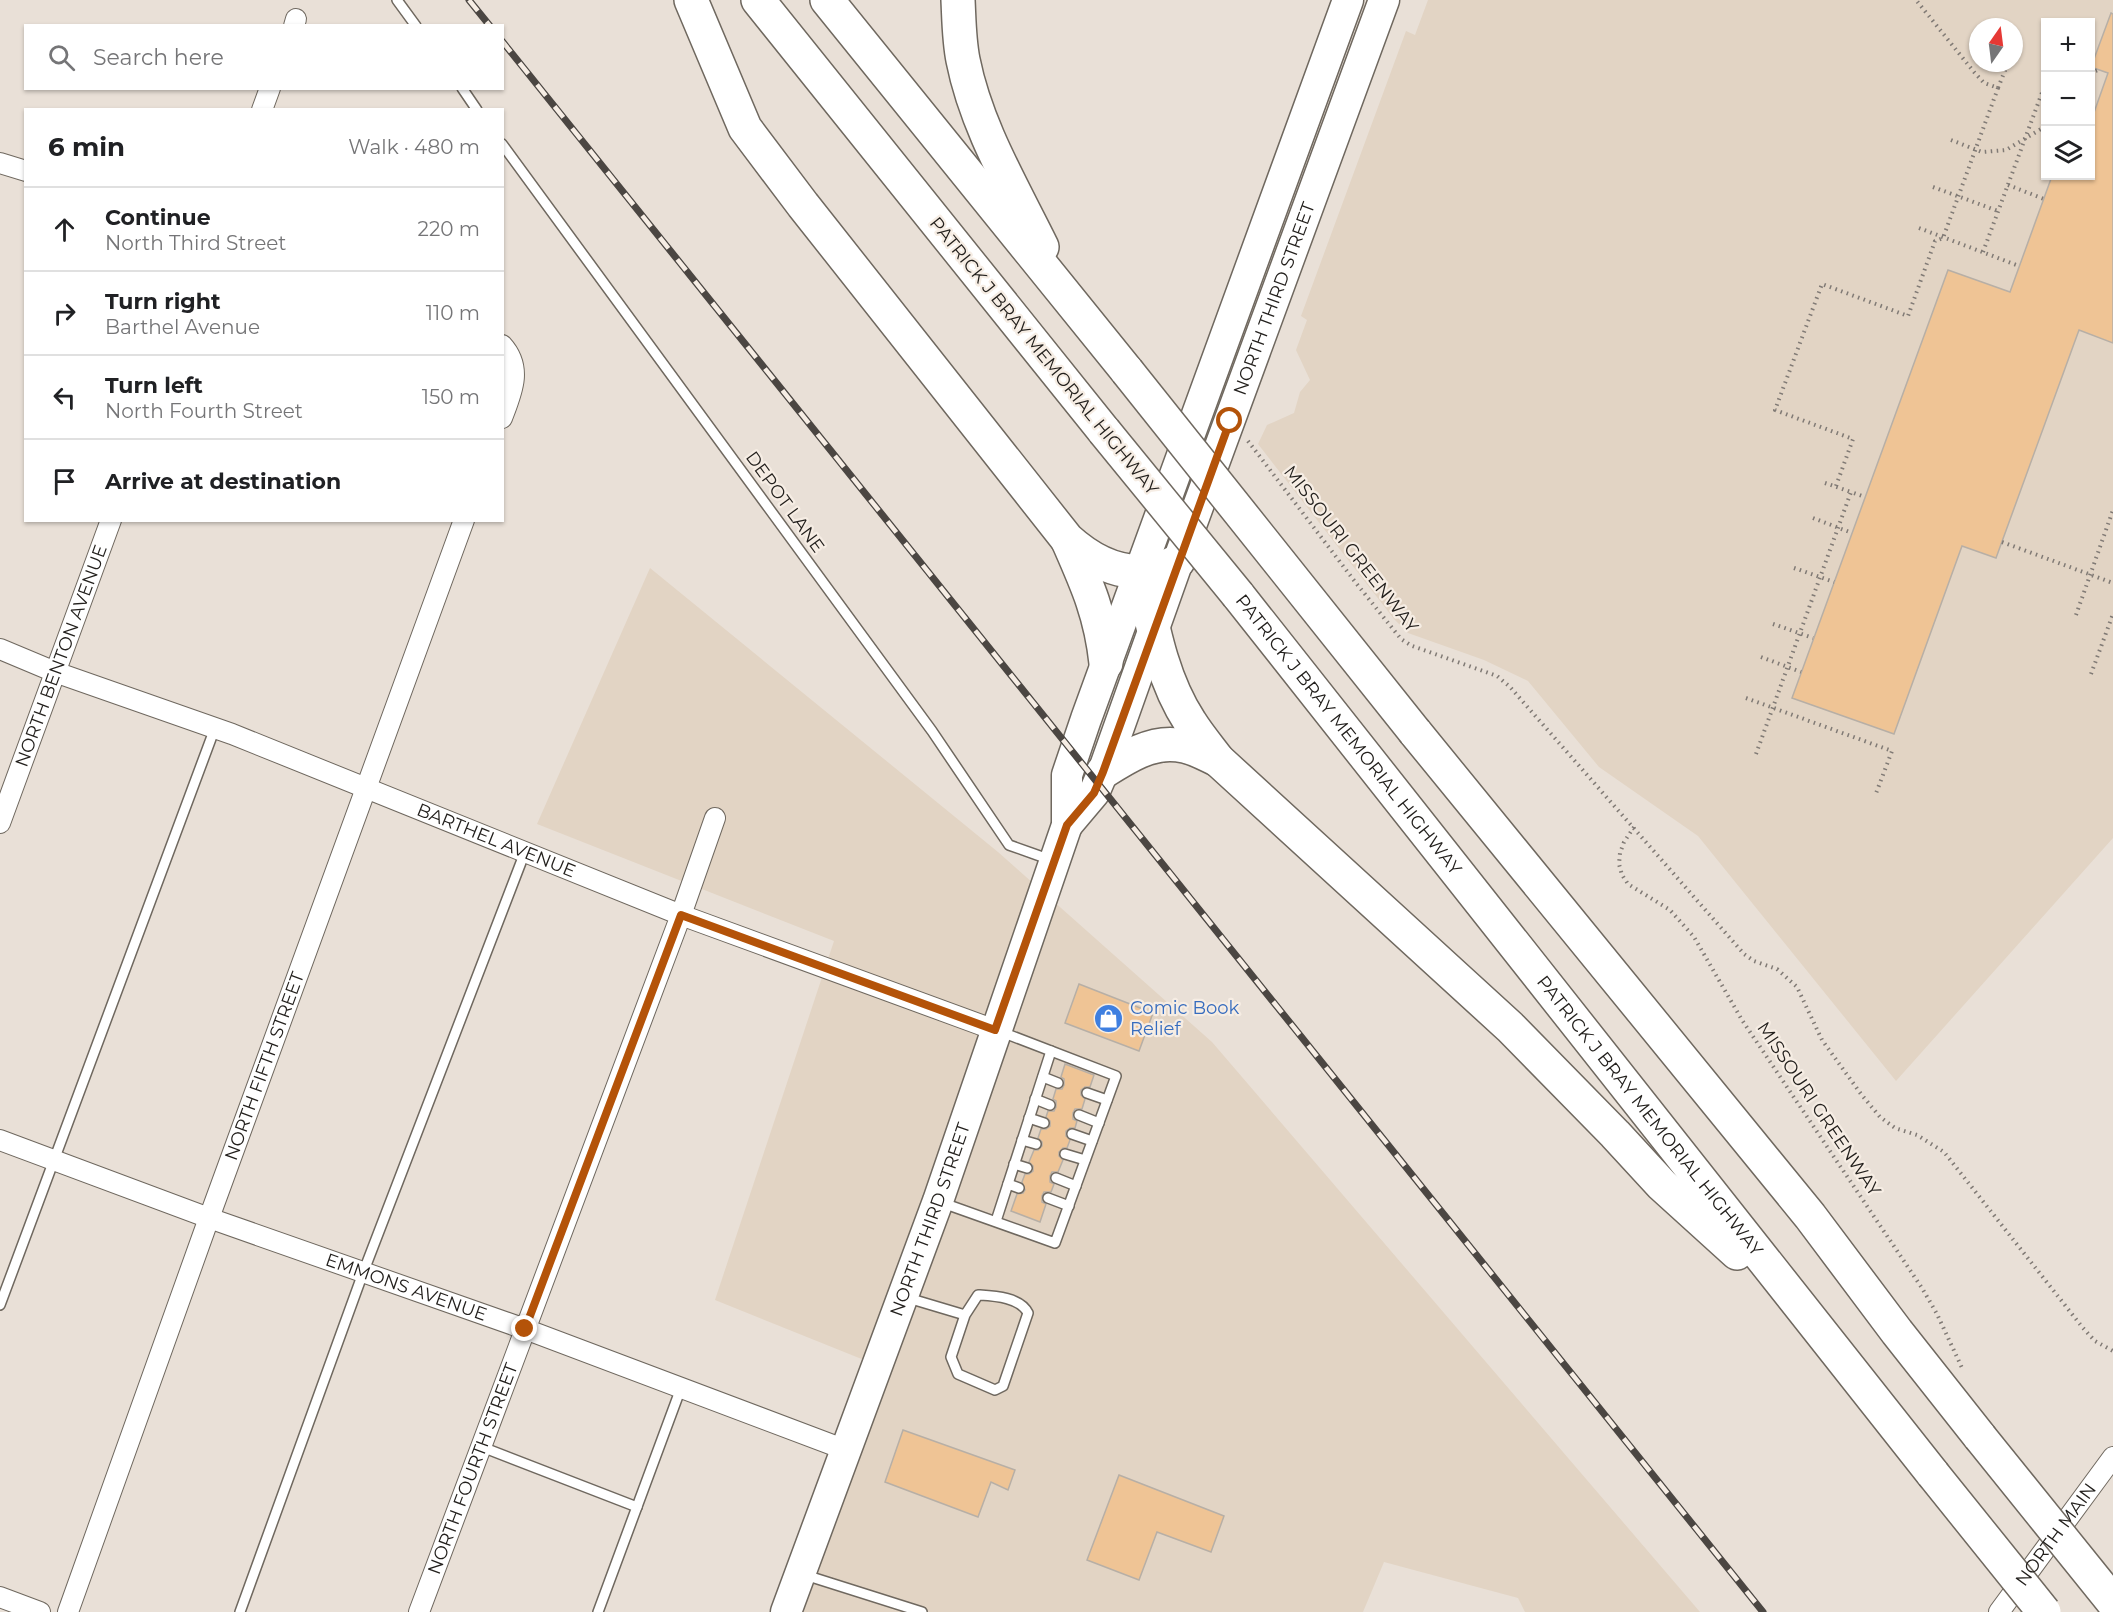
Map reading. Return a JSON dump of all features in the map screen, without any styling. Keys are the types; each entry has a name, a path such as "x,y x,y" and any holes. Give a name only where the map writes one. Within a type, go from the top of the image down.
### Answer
{"highway":[{"path":"691,0 746,128 803,205 1067,539 1081,552 1096,561 1119,569 1141,572 1166,567 1178,561"},
{"name":"PATRICK J BRAY MEMORIAL HIGHWAY","path":"758,0 1238,595 1804,1313 2044,1612"},
{"path":"827,0 1415,732 1810,1216 1897,1332 2113,1602"},
{"path":"958,0 963,59 982,124 1070,302"},
{"path":"1067,539 1098,613 1106,663"},
{"path":"1141,572 1168,678 1189,721 1218,760 1510,1027 1662,1185 1804,1313"},
{"path":"1103,772 1132,754 1165,745 1194,749 1218,760"}],"main road":[{"name":"NORTH THIRD STREET","path":"1067,825 1067,775 1348,0"},
{"name":"NORTH THIRD STREET","path":"786,1612 938,1201 1053,860 1067,825 1094,793 1103,772 1384,0"}],"street":[{"path":"263,108 269,90"},
{"path":"0,163 24,170"},
{"path":"504,413 515,384 515,370 507,351"},
{"name":"NORTH BENTON AVENUE","path":"0,823 110,522"},
{"name":"NORTH FIFTH STREET","path":"68,1612 209,1218 464,522"},
{"name":"BARTHEL AVENUE","path":"0,649 55,672 215,728 681,915 995,1030"},
{"name":"NORTH FOURTH STREET","path":"420,1612 681,915 715,818"},
{"name":"EMMONS AVENUE","path":"0,1140 209,1218 525,1329 846,1449"},
{"name":"NORTH MAIN","path":"1999,1612 2113,1457"},
{"path":"0,1597 39,1612"}],"lane":[{"path":"397,0 415,24"},
{"path":"463,90 476,108"},
{"name":"DEPOT LANE","path":"504,147 932,731 1009,845 1053,860"},
{"path":"0,1305 215,728"},
{"path":"240,1612 363,1272 525,852"},
{"path":"938,1201 1055,1243 1116,1076 995,1030"},
{"path":"996,1221 1051,1051"},
{"path":"1042,1077 1058,1083"},
{"path":"1087,1093 1107,1100"},
{"path":"1035,1099 1050,1105"},
{"path":"1079,1115 1099,1123"},
{"path":"1029,1118 1044,1123"},
{"path":"1072,1134 1092,1141"},
{"path":"1022,1140 1036,1144"},
{"path":"1065,1154 1085,1160"},
{"path":"1014,1164 1027,1168"},
{"path":"1056,1178 1076,1186"},
{"path":"1008,1184 1019,1188"},
{"path":"1048,1198 1068,1206"},
{"path":"978,1295 1001,1296 1025,1306 1028,1313 1003,1386 995,1390 958,1374 951,1357 965,1315 978,1295"},
{"path":"903,1297 965,1315"},
{"path":"598,1612 681,1388"},
{"path":"482,1447 637,1506"},
{"path":"800,1573 922,1612"}],"path":[{"path":"1916,0 1974,72 1984,82 1998,88"},
{"path":"2093,72 2098,70"},
{"path":"1836,486 1853,439 1775,410 1821,284 1908,316 1935,241 1943,238 2004,72"},
{"path":"1983,252 2041,96"},
{"path":"1951,140 1982,152 2006,150 2041,129"},
{"path":"2008,185 2044,199"},
{"path":"1933,187 1998,211"},
{"path":"1918,228 2019,266"},
{"name":"MISSOURI GREENWAY","path":"1243,434 1401,639 1412,646 1497,676 1503,681 1744,954 1754,961 1777,969 1797,987 1822,1040 1880,1117 1895,1128 1917,1135 1944,1152 2084,1328 2096,1341 2113,1351"},
{"path":"1825,483 1865,497"},
{"path":"1756,754 1851,492"},
{"path":"2076,615 2113,510"},
{"path":"1812,518 1852,533"},
{"path":"2002,542 2113,583"},
{"path":"1794,568 1834,582"},
{"path":"2091,674 2113,614"},
{"path":"1773,624 1814,638"},
{"path":"1761,657 1801,672"},
{"path":"1746,698 1892,751 1875,796"},
{"name":"MISSOURI GREENWAY","path":"1634,827 1620,853 1619,864 1622,875 1628,884 1670,910 1694,937 1742,1020 1922,1288 1938,1314 1966,1376"}],"shaded area":[{"path":"1428,0 2113,0 2113,838 1896,1081 1698,836 1599,767 1528,681 1484,660 1408,633 1394,619 1258,444 1267,425 1294,413 1300,392 1310,380 1296,350 1307,320 1301,316 1406,31 1415,35"},
{"path":"650,568 998,852 1212,1042 1700,1612 1525,1612 1518,1598 1384,1562 1363,1612 800,1612 889,1370 715,1300 834,941 537,824"}],"building":[{"path":"2111,13 2113,14 2113,343 2079,330 1996,558 1962,546 1894,734 1792,698 1948,270 2010,292 2051,180 2095,180 2095,110 2108,73 2095,68 2095,56"},
{"name":"Comic Book Relief","path":"1079,984 1153,1013 1139,1051 1065,1023"},
{"path":"1065,1064 1094,1075 1090,1087 1081,1090 1081,1095 1085,1099 1082,1109 1075,1109 1073,1113 1073,1119 1077,1121 1075,1128 1066,1131 1066,1136 1070,1140 1067,1148 1059,1152 1063,1160 1058,1172 1052,1172 1050,1176 1050,1182 1054,1184 1051,1192 1044,1192 1042,1196 1042,1202 1046,1204 1040,1222 1011,1211 1017,1194 1025,1190 1022,1182 1025,1174 1033,1171 1033,1166 1029,1162 1034,1150 1042,1146 1038,1138 1041,1129 1050,1126 1050,1121 1046,1117 1048,1111 1054,1111 1056,1107 1056,1101 1053,1099 1056,1089 1062,1089 1064,1085 1064,1079 1061,1077"},
{"path":"903,1430 1015,1470 1008,1490 991,1482 978,1517 885,1482"},
{"path":"1119,1475 1224,1516 1211,1552 1157,1532 1139,1580 1087,1560"}],"railway":[{"path":"469,0 488,24"},
{"path":"504,43 1763,1612"}],"place":[{"name":"Comic Book Relief","path":"1109,1018"}],"route":[{"path":"525,1329 681,915 995,1030 1067,825 1094,793 1103,772 1230,421"}]}
